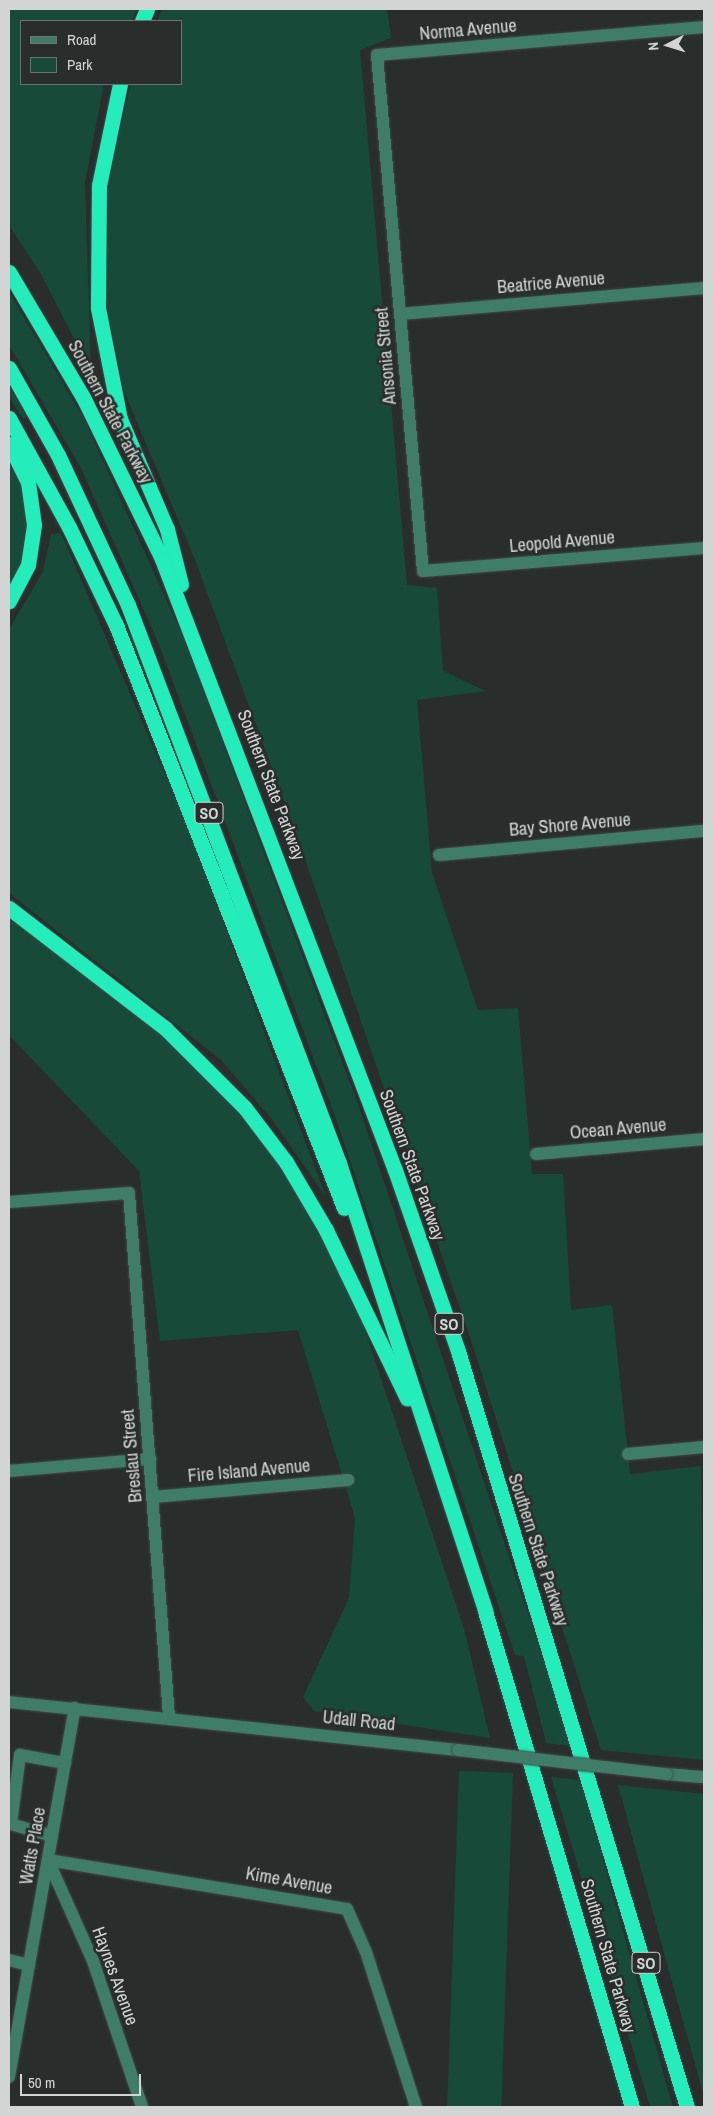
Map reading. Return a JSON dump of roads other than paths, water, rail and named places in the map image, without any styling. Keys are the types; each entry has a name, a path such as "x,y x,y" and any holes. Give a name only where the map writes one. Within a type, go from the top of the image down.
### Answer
{"highway":[{"path":"120,85 101,163 97,207 101,333 117,411 167,529 195,642"},
{"name":"Southern State Parkway","path":"9,272 114,457 195,642 458,1351 687,2107"},
{"name":"Southern State Parkway","path":"9,368 66,471 145,646 304,1066 430,1443 546,1810 632,2107"},
{"name":"Southern State Parkway","path":"9,418 69,526 119,632 326,1168 372,1273"},
{"path":"9,444 28,482 34,525 28,565 9,601"},
{"path":"9,908 170,1033 258,1125 326,1230 430,1443"}],"street":[{"name":"Norma Avenue","path":"385,137 377,55 704,27"},
{"name":"Ansonia Street","path":"385,137 423,571"},
{"name":"Beatrice Avenue","path":"400,314 704,288"},
{"name":"Leopold Avenue","path":"423,571 704,548"},
{"name":"Bay Shore Avenue","path":"439,855 704,831"},
{"name":"Ocean Avenue","path":"536,1154 704,1139"},
{"name":"Breslau Street","path":"9,1202 128,1193 169,1717"},
{"path":"628,1454 704,1447"},
{"path":"9,1471 150,1459"},
{"name":"Fire Island Avenue","path":"153,1497 348,1480"},
{"name":"Udall Road","path":"9,1702 169,1717 704,1777"},
{"name":"Watts Place","path":"9,2077 74,1708"},
{"path":"52,1836 12,1824 20,1755 65,1763"},
{"name":"Haynes Avenue","path":"48,1860 93,1960 142,2107"},
{"name":"Kime Avenue","path":"48,1860 347,1909 366,1952 416,2107"},
{"path":"9,1960 29,1965"}]}
